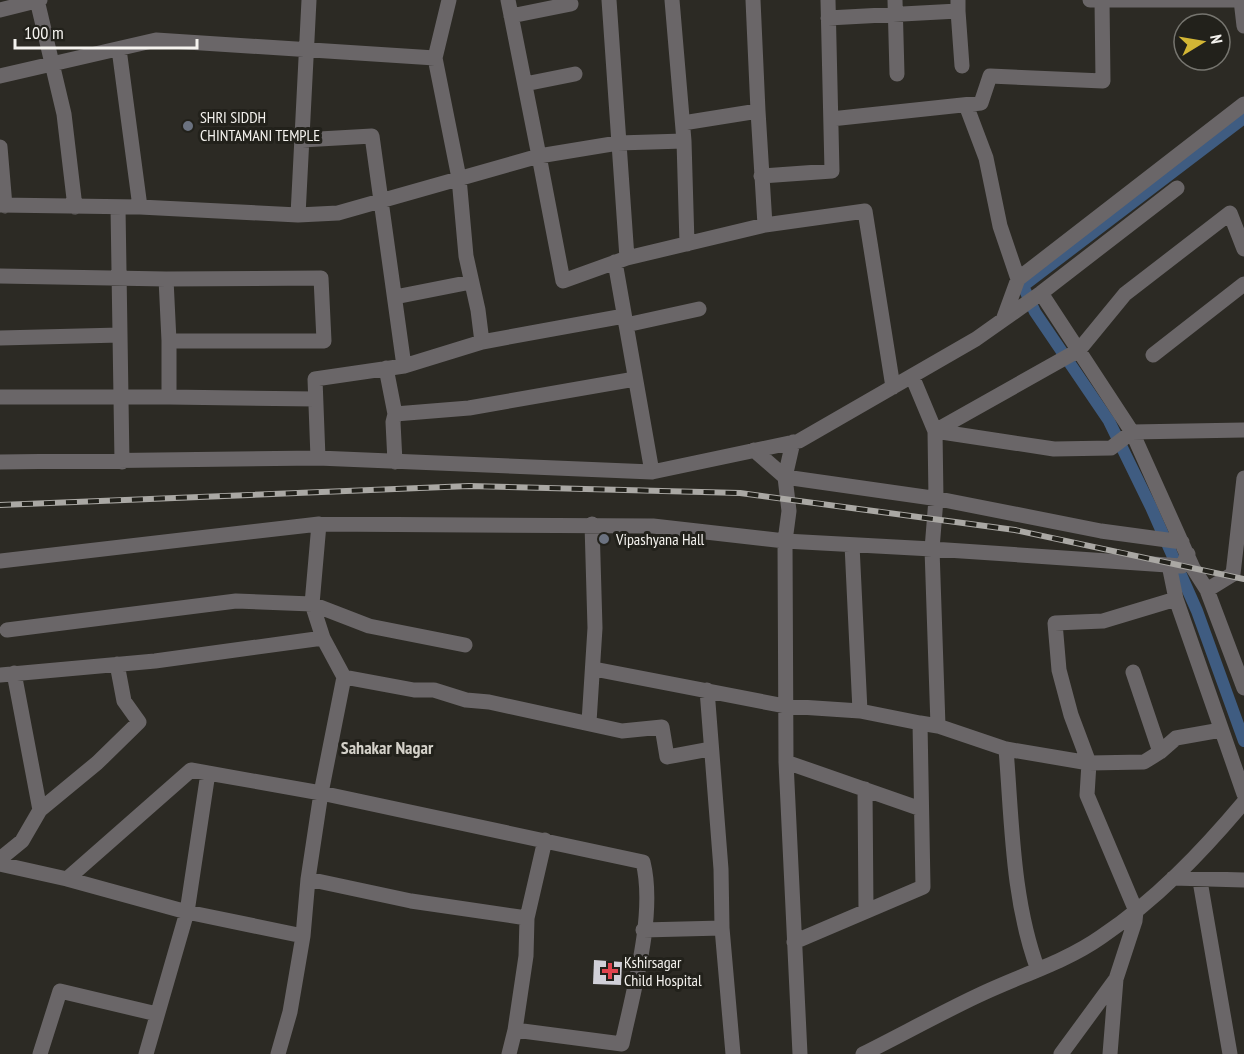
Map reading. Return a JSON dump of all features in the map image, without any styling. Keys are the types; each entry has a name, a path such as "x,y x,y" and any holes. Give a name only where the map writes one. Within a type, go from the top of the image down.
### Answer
{"street":[{"path":"0,10 38,0 64,114 75,207"},
{"path":"298,215 309,0"},
{"path":"449,0 435,58 459,178 471,282 478,310 482,342"},
{"path":"508,0 564,281 621,260 765,225 865,211 893,387"},
{"path":"609,0 618,143 625,321 652,472"},
{"path":"672,0 683,123 687,244"},
{"path":"753,0 765,225"},
{"path":"761,176 832,171 828,0"},
{"path":"1090,0 1241,0 1244,26"},
{"path":"831,119 981,103 990,76 1103,81 1102,0"},
{"path":"512,16 572,4"},
{"path":"828,18 896,7 958,6 962,66"},
{"path":"896,7 897,74"},
{"path":"0,76 156,40 435,58"},
{"path":"119,49 140,207"},
{"path":"525,84 575,74"},
{"path":"1003,320 1018,279 1244,104"},
{"path":"966,105 986,158 1000,226 1018,279"},
{"path":"683,123 758,111"},
{"path":"302,140 372,136 404,366"},
{"path":"0,147 3,206 140,207 298,215 338,213 539,156 618,143 684,141"},
{"path":"0,462 318,458 652,472 792,442 893,387 1003,320 1177,188"},
{"path":"118,207 122,462"},
{"path":"935,431 1079,350 1125,294 1230,213 1244,249"},
{"path":"0,276 166,279 321,278 324,341 169,341"},
{"path":"166,279 170,397"},
{"path":"395,297 471,282"},
{"path":"1153,355 1244,284"},
{"path":"1041,293 1132,432 1185,548 1207,590 1244,688"},
{"path":"318,458 315,379 404,366 482,342 699,309"},
{"path":"0,338 120,335"},
{"path":"386,368 395,414 393,422 395,462"},
{"path":"912,376 935,431 936,499 932,549 938,726"},
{"path":"395,414 469,408 635,379"},
{"path":"0,397 315,399"},
{"path":"935,431 1054,449 1111,448 1132,432 1244,430"},
{"path":"792,442 785,477 789,511 785,541 785,706 800,1054"},
{"path":"754,450 785,477 936,499 1185,548"},
{"path":"1207,590 1233,574 1244,478"},
{"path":"0,561 319,524 653,526 785,541 1182,566 1185,548"},
{"path":"278,1054 290,1012 303,936 308,879 321,793 344,677 322,638 312,604 319,524"},
{"path":"589,722 594,669 592,524"},
{"path":"852,545 860,711"},
{"path":"1170,565 1176,599 1244,794"},
{"path":"1110,1054 1116,979 1136,912 1087,795 1089,763 1071,715 1059,670 1055,623 1103,621 1176,599"},
{"path":"7,630 236,601 312,604 369,626 465,645"},
{"path":"39,810 7,674 261,648 322,638"},
{"path":"0,859 22,841 39,810 97,763 139,722 124,701 117,664"},
{"path":"594,669 785,706 860,711 938,726 1006,748 1089,763 1144,762 1176,738 1221,730"},
{"path":"1133,672 1160,752"},
{"path":"344,677 414,690 434,690 466,700 489,702 622,730 662,727 668,757 710,748"},
{"path":"707,690 721,869 722,928 733,1054"},
{"path":"794,942 924,887 920,723"},
{"path":"1006,748 1017,880 1038,970"},
{"path":"786,762 921,809"},
{"path":"67,879 191,770 321,793 643,862 648,882 643,930 622,1044 515,1030"},
{"path":"146,1054 187,912 208,773"},
{"path":"864,789 866,911"},
{"path":"863,1054 978,995 1038,970 1100,938 1136,912 1173,878 1210,843 1244,802"},
{"path":"509,1054 515,1030 526,956 527,918 545,840"},
{"path":"0,864 67,879 187,912 303,936"},
{"path":"1173,878 1200,881 1244,880"},
{"path":"308,879 411,901 527,918"},
{"path":"1200,881 1230,1054"},
{"path":"643,930 722,928"},
{"path":"1061,1054 1116,979"},
{"path":"40,1054 60,991 157,1014"}],"building":[{"path":"594,960 622,962 621,985 593,984"}],"waterway":[{"path":"1244,118 1023,286 1035,312 1109,421 1151,507 1197,611 1244,741"}],"railway":[{"path":"0,505 469,486 740,493 1015,530 1244,579"}],"place":[{"name":"SHRI SIDDH CHINTAMANI TEMPLE","path":"188,126"},
{"name":"Vipashyana Hall","path":"604,539"},
{"name":"Kshirsagar Child Hospital","path":"610,971"}],"district":[{"name":"Sahakar Nagar","path":"387,748"}]}
